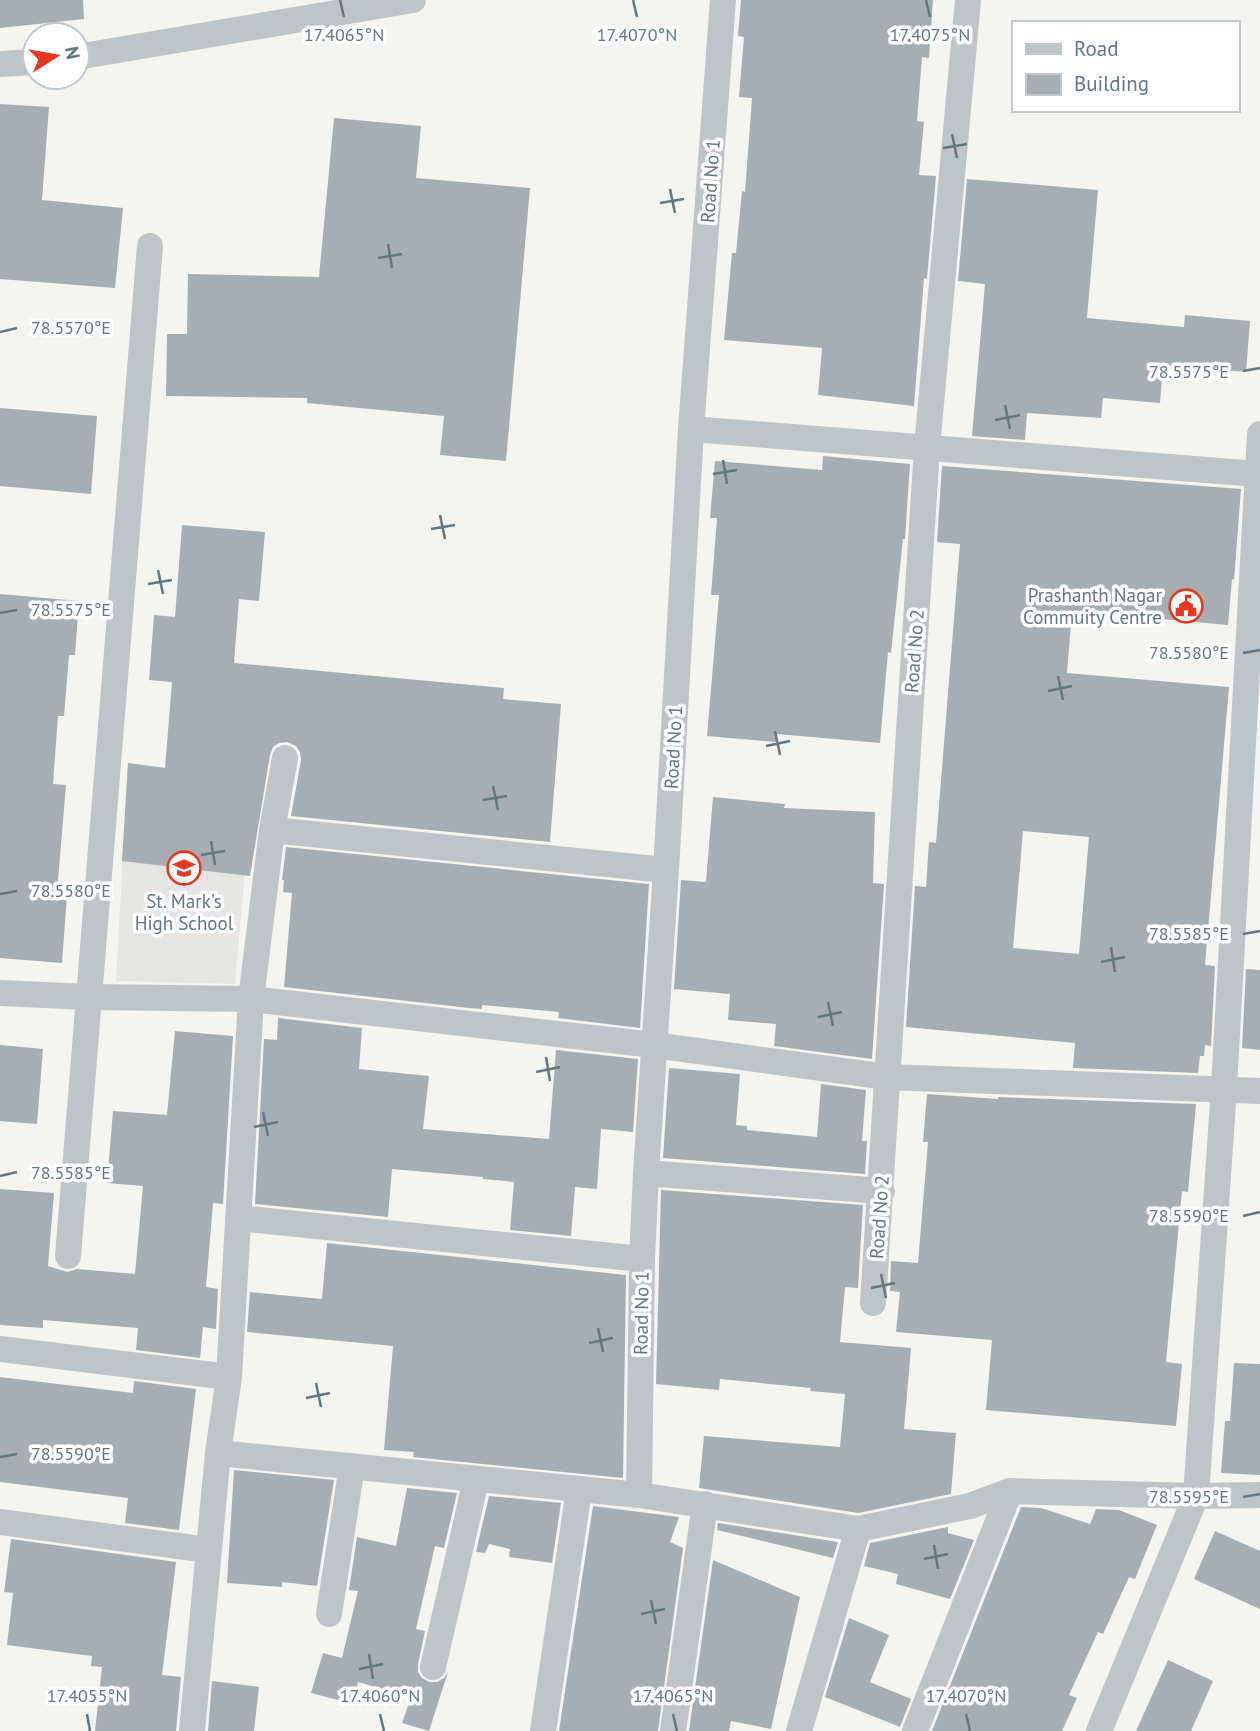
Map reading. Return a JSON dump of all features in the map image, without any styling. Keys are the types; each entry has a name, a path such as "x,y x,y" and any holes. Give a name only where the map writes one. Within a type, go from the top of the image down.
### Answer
{"street":[{"path":"91,55 414,0"},
{"name":"Road No 1","path":"639,1495 642,1259 646,1173 691,429 723,0"},
{"name":"Road No 2","path":"873,1303 927,447 968,0"},
{"path":"0,64 21,63"},
{"path":"68,1256 150,246"},
{"path":"691,429 1257,474"},
{"path":"1099,1731 1196,1496 1224,1088 1260,435"},
{"path":"192,1731 218,1452 229,1377 251,999 272,830 285,758"},
{"path":"272,830 666,870"},
{"path":"0,993 251,999 654,1045 887,1077 1260,1091"},
{"path":"646,1173 882,1191"},
{"path":"238,1218 642,1259"},
{"path":"0,1349 229,1377"},
{"path":"218,1452 639,1495 858,1529 970,1506 1010,1491 1260,1495"},
{"path":"329,1614 352,1466"},
{"path":"433,1667 476,1480"},
{"path":"543,1731 579,1490"},
{"path":"915,1731 1010,1491"},
{"path":"673,1731 705,1504"},
{"path":"0,1522 208,1550"},
{"path":"799,1731 858,1529"}],"shaded area":[{"name":"St. Mark's High School","path":"128,763 253,780 235,984 116,981"}],"building":[{"path":"0,0 83,0 84,19 21,21 21,26 0,28"},
{"path":"741,0 933,0 929,58 922,57 917,121 924,122 919,175 936,176 927,279 924,278 914,406 818,395 822,348 724,340 732,253 736,253 742,191 745,192 752,98 739,97 744,37 738,36"},
{"path":"0,104 49,107 42,200 123,208 115,288 0,279"},
{"path":"334,118 421,126 416,178 530,188 506,461 440,455 444,416 307,403 307,398 166,396 167,334 187,334 188,274 319,277"},
{"path":"967,179 1098,190 1087,318 1184,327 1185,315 1250,321 1246,372 1163,365 1160,403 1103,398 1101,418 1027,413 1025,440 972,436 985,284 958,281"},
{"path":"0,408 97,416 91,494 0,486"},
{"path":"823,456 910,464 905,539 891,653 888,652 880,743 777,734 776,742 707,736 719,595 711,595 717,518 710,518 715,461 822,470"},
{"path":"942,466 1241,489 1228,625 1072,611 1067,673 1229,687 1205,965 1215,966 1211,1046 1205,1045 1204,1056 1200,1056 1198,1073 1073,1068 1075,1043 906,1027 915,886 926,887 929,842 936,843 960,544 937,542","holes":["1023,831 1089,837 1079,954 1013,948"]},
{"path":"182,525 265,532 259,601 239,599 234,663 504,688 503,699 561,704 550,842 291,816 301,760 296,746 287,742 273,747 270,755 250,876 122,861 128,763 165,768 172,682 149,680 154,615 175,617"},
{"path":"0,594 79,601 75,655 69,655 64,716 58,716 53,784 66,785 58,881 68,882 62,963 0,958"},
{"path":"713,797 785,804 784,808 875,812 873,883 884,884 872,1059 774,1046 776,1024 728,1020 730,994 674,989 681,880 706,882"},
{"path":"286,847 649,884 640,1028 558,1018 559,1012 482,1005 482,1009 469,1008 284,987 292,893 283,892"},
{"path":"1246,969 1260,970 1260,1050 1242,1048"},
{"path":"278,1018 362,1028 359,1069 429,1076 423,1129 549,1139 556,1050 638,1059 633,1132 601,1129 597,1189 575,1187 571,1236 510,1230 514,1182 483,1177 392,1169 388,1217 255,1204 264,1039 277,1040"},
{"path":"175,1031 233,1036 223,1204 213,1203 206,1287 218,1289 216,1329 203,1327 200,1358 136,1350 138,1328 43,1320 43,1328 0,1325 0,1189 54,1193 48,1266 67,1272 77,1269 135,1274 143,1186 107,1183 113,1111 167,1115"},
{"path":"0,1045 43,1049 37,1124 0,1121"},
{"path":"669,1068 740,1074 736,1125 747,1126 747,1130 817,1137 821,1084 866,1090 862,1141 867,1141 865,1174 663,1158"},
{"path":"927,1094 998,1099 1196,1104 1188,1192 1182,1191 1166,1362 1182,1364 1176,1426 986,1410 992,1340 896,1332 900,1292 890,1291 891,1261 918,1263 928,1142 923,1142"},
{"path":"661,1190 863,1205 858,1288 845,1287 840,1342 911,1348 904,1429 956,1433 951,1494 858,1513 699,1488 704,1436 840,1447 845,1394 720,1379 719,1390 656,1384"},
{"path":"327,1243 626,1275 623,1478 413,1457 414,1452 384,1450 393,1346 247,1332 250,1292 322,1299"},
{"path":"1234,1363 1260,1364 1260,1475 1221,1473 1225,1421 1230,1421"},
{"path":"0,1377 133,1393 134,1381 196,1389 179,1530 125,1523 128,1498 0,1482"},
{"path":"234,1470 334,1480 317,1586 282,1582 282,1587 227,1583"},
{"path":"407,1488 457,1493 444,1548 435,1546 416,1629 425,1631 418,1664 418,1672 422,1678 437,1682 448,1672 429,1731 402,1723 411,1697 358,1682 353,1704 311,1693 323,1653 342,1658 358,1591 349,1590 357,1537 396,1546"},
{"path":"489,1496 561,1503 552,1563 509,1557 510,1549 489,1544 485,1553 476,1552"},
{"path":"593,1506 679,1517 670,1542 683,1548 658,1731 559,1731"},
{"path":"1021,1507 1041,1508 1090,1524 1096,1509 1119,1510 1157,1525 1135,1579 1129,1577 1103,1634 1098,1632 1069,1695 1077,1698 1062,1731 932,1731"},
{"path":"718,1523 838,1542 833,1558 717,1530"},
{"path":"948,1527 948,1533 974,1540 950,1599 896,1584 898,1574 864,1566 870,1543"},
{"path":"1215,1531 1260,1551 1260,1609 1194,1579"},
{"path":"11,1539 176,1562 162,1675 181,1677 176,1731 95,1731 102,1667 91,1666 92,1656 7,1645 13,1593 4,1592"},
{"path":"713,1560 800,1597 771,1729 731,1721 729,1731 689,1731"},
{"path":"849,1618 889,1635 870,1682 911,1699 900,1727 825,1697"},
{"path":"1168,1660 1213,1681 1191,1731 1136,1731"},
{"path":"212,1681 259,1687 254,1731 208,1731"}],"place":[{"name":"Prashanth Nagar Commuity Centre","path":"1186,606"},
{"name":"St. Mark's High School","path":"184,868"}]}
